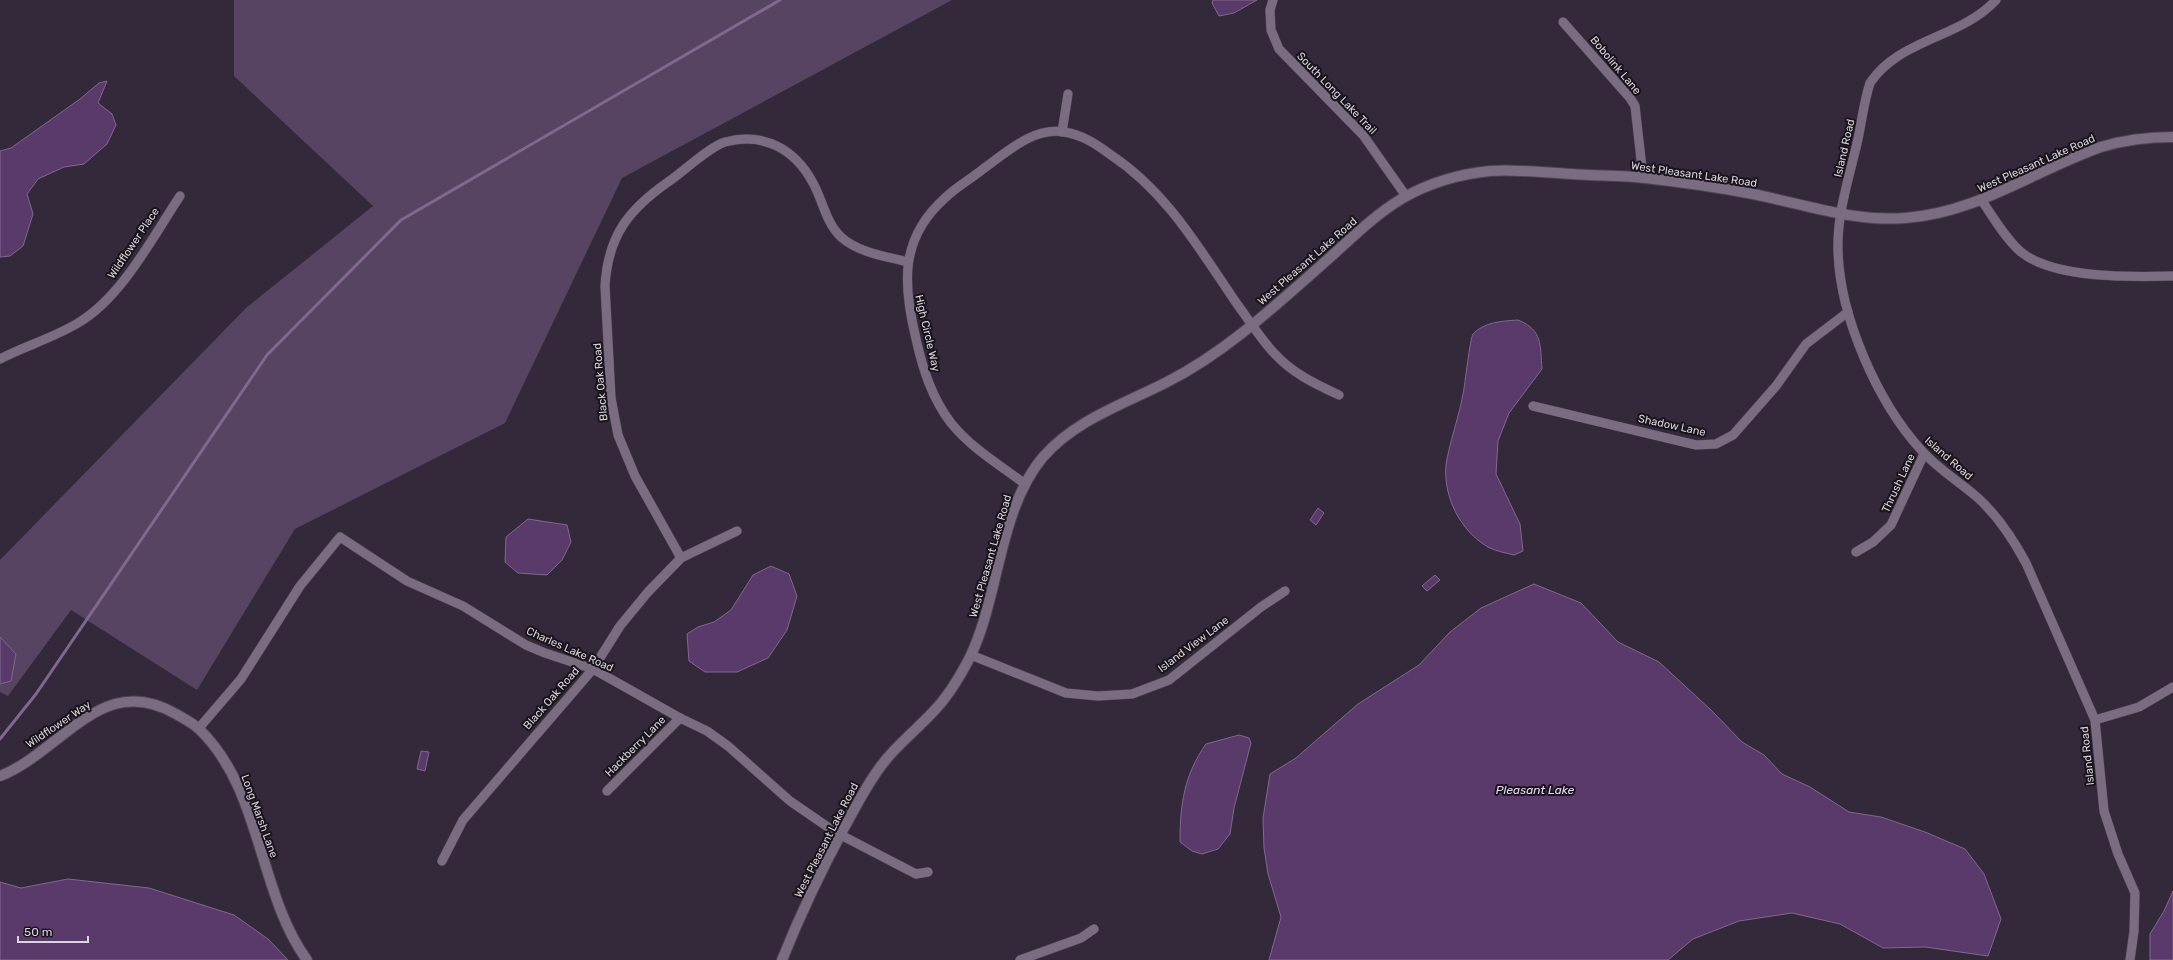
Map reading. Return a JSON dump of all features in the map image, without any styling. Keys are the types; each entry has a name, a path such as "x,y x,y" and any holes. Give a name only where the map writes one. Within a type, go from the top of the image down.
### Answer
{"street":[{"name":"South Long Lake Trail","path":"1273,0 1270,10 1271,30 1279,49 1364,135 1406,196"},
{"name":"Island Road","path":"1996,0 1983,12 1953,30 1897,56 1877,72 1870,83 1841,214 1838,248 1840,271 1848,312 1868,366 1879,390 1909,437 1924,454 1988,508 2016,543 2095,720 2104,811 2118,854 2135,893 2134,931 2130,960"},
{"name":"Bobolink Lane","path":"1563,22 1630,98 1635,106 1643,178"},
{"path":"1062,132 1068,94"},
{"name":"High Circle Way","path":"1025,484 967,440 952,423 930,389 923,369 906,291 908,262 919,232 927,217 947,196 1030,137 1043,133 1062,132 1076,134 1090,140 1135,172 1155,191 1191,236 1273,352 1285,364 1312,382 1340,395"},
{"name":"West Pleasant Lake Road","path":"782,960 815,884 874,774 900,743 936,710 960,676 971,655 984,621 1013,515 1025,484 1042,458 1070,432 1093,418 1181,374 1210,356 1252,324 1372,219 1406,196 1450,179 1489,171 1518,171 1643,178 1753,194 1841,214 1884,219 1909,218 1926,216 1982,201 2101,148 2144,138 2173,136"},
{"name":"Black Oak Road","path":"442,861 463,820 593,669 635,606 681,558 625,456 613,414 605,286 606,270 615,239 632,212 647,197 724,142 752,140 766,142 790,153 800,162 814,184 827,216 840,236 859,249 908,262"},
{"name":"Wildflower Place","path":"0,359 78,323 97,308 121,284 180,196"},
{"path":"1982,201 2009,240 2026,256 2057,268 2087,273 2119,276 2173,276"},
{"name":"Shadow Lane","path":"1532,406 1696,445 1716,444 1726,440 1740,428 1776,386 1806,344 1848,312"},
{"name":"Thrush Lane","path":"1856,552 1873,542 1892,525 1924,454"},
{"path":"681,558 737,531"},
{"name":"Charles Lake Road","path":"199,728 241,679 300,586 340,537 408,581 463,606 526,645 593,669 680,718 707,731 728,746 790,801 841,835 916,874 928,872"},
{"name":"Island View Lane","path":"971,655 1066,693 1098,696 1132,694 1169,680 1261,607 1284,591"},
{"path":"2095,720 2139,707 2173,687"},
{"name":"Wildflower Way","path":"0,776 60,738 95,713 116,704 132,701 160,706 199,728"},
{"name":"Hackberry Lane","path":"607,791 680,718"},
{"name":"Long Marsh Lane","path":"199,728 226,763 238,784 290,934 307,960"},
{"path":"1020,960 1081,938 1094,929"}],"shaded area":[{"path":"234,0 952,0 622,178 505,423 295,529 197,690 71,610 8,696 0,692 0,684 11,681 16,654 0,637 0,560 246,308 373,206 234,76"}],"water":[{"path":"1213,0 1257,0 1234,13 1219,16 1212,3"},
{"path":"107,81 98,103 112,114 116,125 107,144 84,164 64,167 38,179 27,194 33,214 23,246 10,256 0,257 0,151 11,148 80,99 99,83"},
{"path":"1518,320 1532,328 1539,339 1542,369 1509,413 1498,441 1496,474 1520,524 1523,551 1514,555 1488,547 1469,532 1455,512 1447,489 1446,465 1464,389 1470,344 1473,334 1482,327 1488,325"},
{"path":"1318,508 1324,513 1316,525 1310,520"},
{"path":"528,519 567,525 571,542 562,560 547,575 518,573 505,562 506,537"},
{"path":"771,566 789,574 797,596 787,630 768,658 737,672 705,672 689,661 687,634 698,627 714,622 731,610 753,575"},
{"path":"1435,575 1440,580 1427,591 1422,586"},
{"name":"Pleasant Lake","path":"1534,584 1581,603 1618,642 1659,662 1711,710 1742,742 1764,755 1782,774 1810,787 1849,812 1881,817 1925,832 1965,849 1984,874 2001,919 1988,956 1925,947 1883,948 1840,924 1792,913 1739,921 1693,939 1668,960 1269,960 1281,917 1268,874 1264,848 1263,818 1270,774 1296,758 1358,704 1419,665 1450,632 1481,608"},
{"path":"0,637 16,654 11,681 0,684"},
{"path":"1239,735 1249,738 1251,743 1234,808 1230,834 1218,849 1202,854 1192,851 1180,842 1182,803 1188,779 1206,744"},
{"path":"421,751 429,752 425,771 417,769"},
{"path":"68,879 149,888 234,915 268,939 288,960 0,960 0,882 21,888"},
{"path":"2173,891 2173,960 2150,960 2150,934 2164,911"}],"waterway":[{"path":"0,739 36,694 267,355 401,220 780,0"}]}
